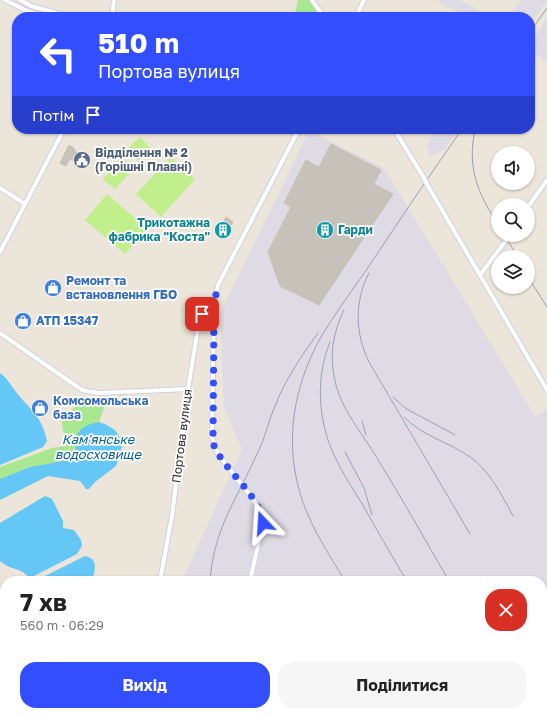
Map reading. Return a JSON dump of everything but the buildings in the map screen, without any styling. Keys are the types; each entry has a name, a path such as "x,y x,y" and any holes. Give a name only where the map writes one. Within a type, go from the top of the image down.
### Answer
{"street":[{"path":"5,0 30,12"},
{"path":"20,0 31,6 53,12"},
{"path":"113,12 114,0"},
{"path":"312,0 320,12"},
{"path":"358,12 364,0"},
{"path":"0,252 61,134"},
{"name":"Портова вулиця","path":"161,576 172,516 188,389 199,322 216,294 222,277 296,134"},
{"path":"397,134 547,390"},
{"path":"534,198 547,180"},
{"path":"0,188 26,204"},
{"path":"480,275 505,242"},
{"name":"Портова вулиця","path":"216,294 214,313 212,437 218,454 259,508 263,523 251,576"},
{"path":"0,333 82,390 98,393 188,389"}],"shaded area":[{"path":"439,0 459,0 482,12 458,12 438,2"},
{"path":"520,0 547,0 535,18 535,12 512,12"},
{"path":"547,18 547,63 535,53 535,36"},
{"path":"308,134 315,134 384,168 535,416 547,410 547,576 183,576 242,450 224,407 220,314"},
{"path":"432,134 455,134 444,150 430,156 427,145"}],"green space":[{"path":"298,0 310,0 318,12 295,12"},
{"path":"140,137 151,149 138,161 127,149"},
{"path":"171,157 195,179 161,217 136,194"},
{"path":"122,158 134,168 115,189 103,179"},
{"path":"107,194 147,229 125,254 85,220"},
{"path":"79,403 105,405 99,422 94,423 77,435 73,459 30,467 0,479 0,467 52,448 66,446 61,419"}],"water":[{"name":"Кам'янське водосховище","path":"0,373 7,379 39,419 47,441 43,447 0,465"},
{"name":"Кам'янське водосховище","path":"99,422 115,430 120,438 122,446 116,466 95,482 89,489 86,489 80,481 48,476 0,500 0,479 30,467 73,459 75,454 76,437 79,431 85,426"},
{"path":"45,496 52,499 63,521 63,528 74,530 81,540 82,546 77,554 34,576 27,576 21,571 0,561 0,523"},
{"path":"85,556 89,557 94,562 95,566 93,576 45,576"}],"railway":[{"path":"535,25 547,8"},
{"path":"342,576 316,532 300,493 295,470 293,447 293,424 296,402 310,358 321,337 459,134"},
{"path":"474,134 472,156 473,168 479,190 491,213"},
{"path":"508,242 514,250"},
{"path":"369,273 361,295 358,318 364,351 470,534"},
{"path":"535,288 547,307"},
{"path":"344,310 337,327 332,353 333,371 338,391 347,411 386,473 446,576"},
{"path":"211,576 212,562 221,530 260,448 279,396 300,359 318,333"},
{"path":"330,342 322,370 320,400 329,443 344,474 404,576"},
{"path":"393,397 405,408 455,435"},
{"path":"404,417 411,424 462,452 477,463 489,476 513,516"},
{"path":"362,421 366,435"},
{"path":"345,452 364,488 372,515"}],"place":[{"name":"Відділення № 2 (Горішні Плавні)","path":"82,160"},
{"name":"Трикотажна фабрика \"Коста\"","path":"223,230"},
{"name":"Гарди","path":"325,230"},
{"name":"Ремонт та встановлення ГБО","path":"53,288"},
{"name":"АТП 15347","path":"23,321"},
{"name":"Комсомольська база","path":"40,408"}],"route":[{"path":"202,314 216,294 214,304 213,443 218,454 259,508 263,523"}]}
